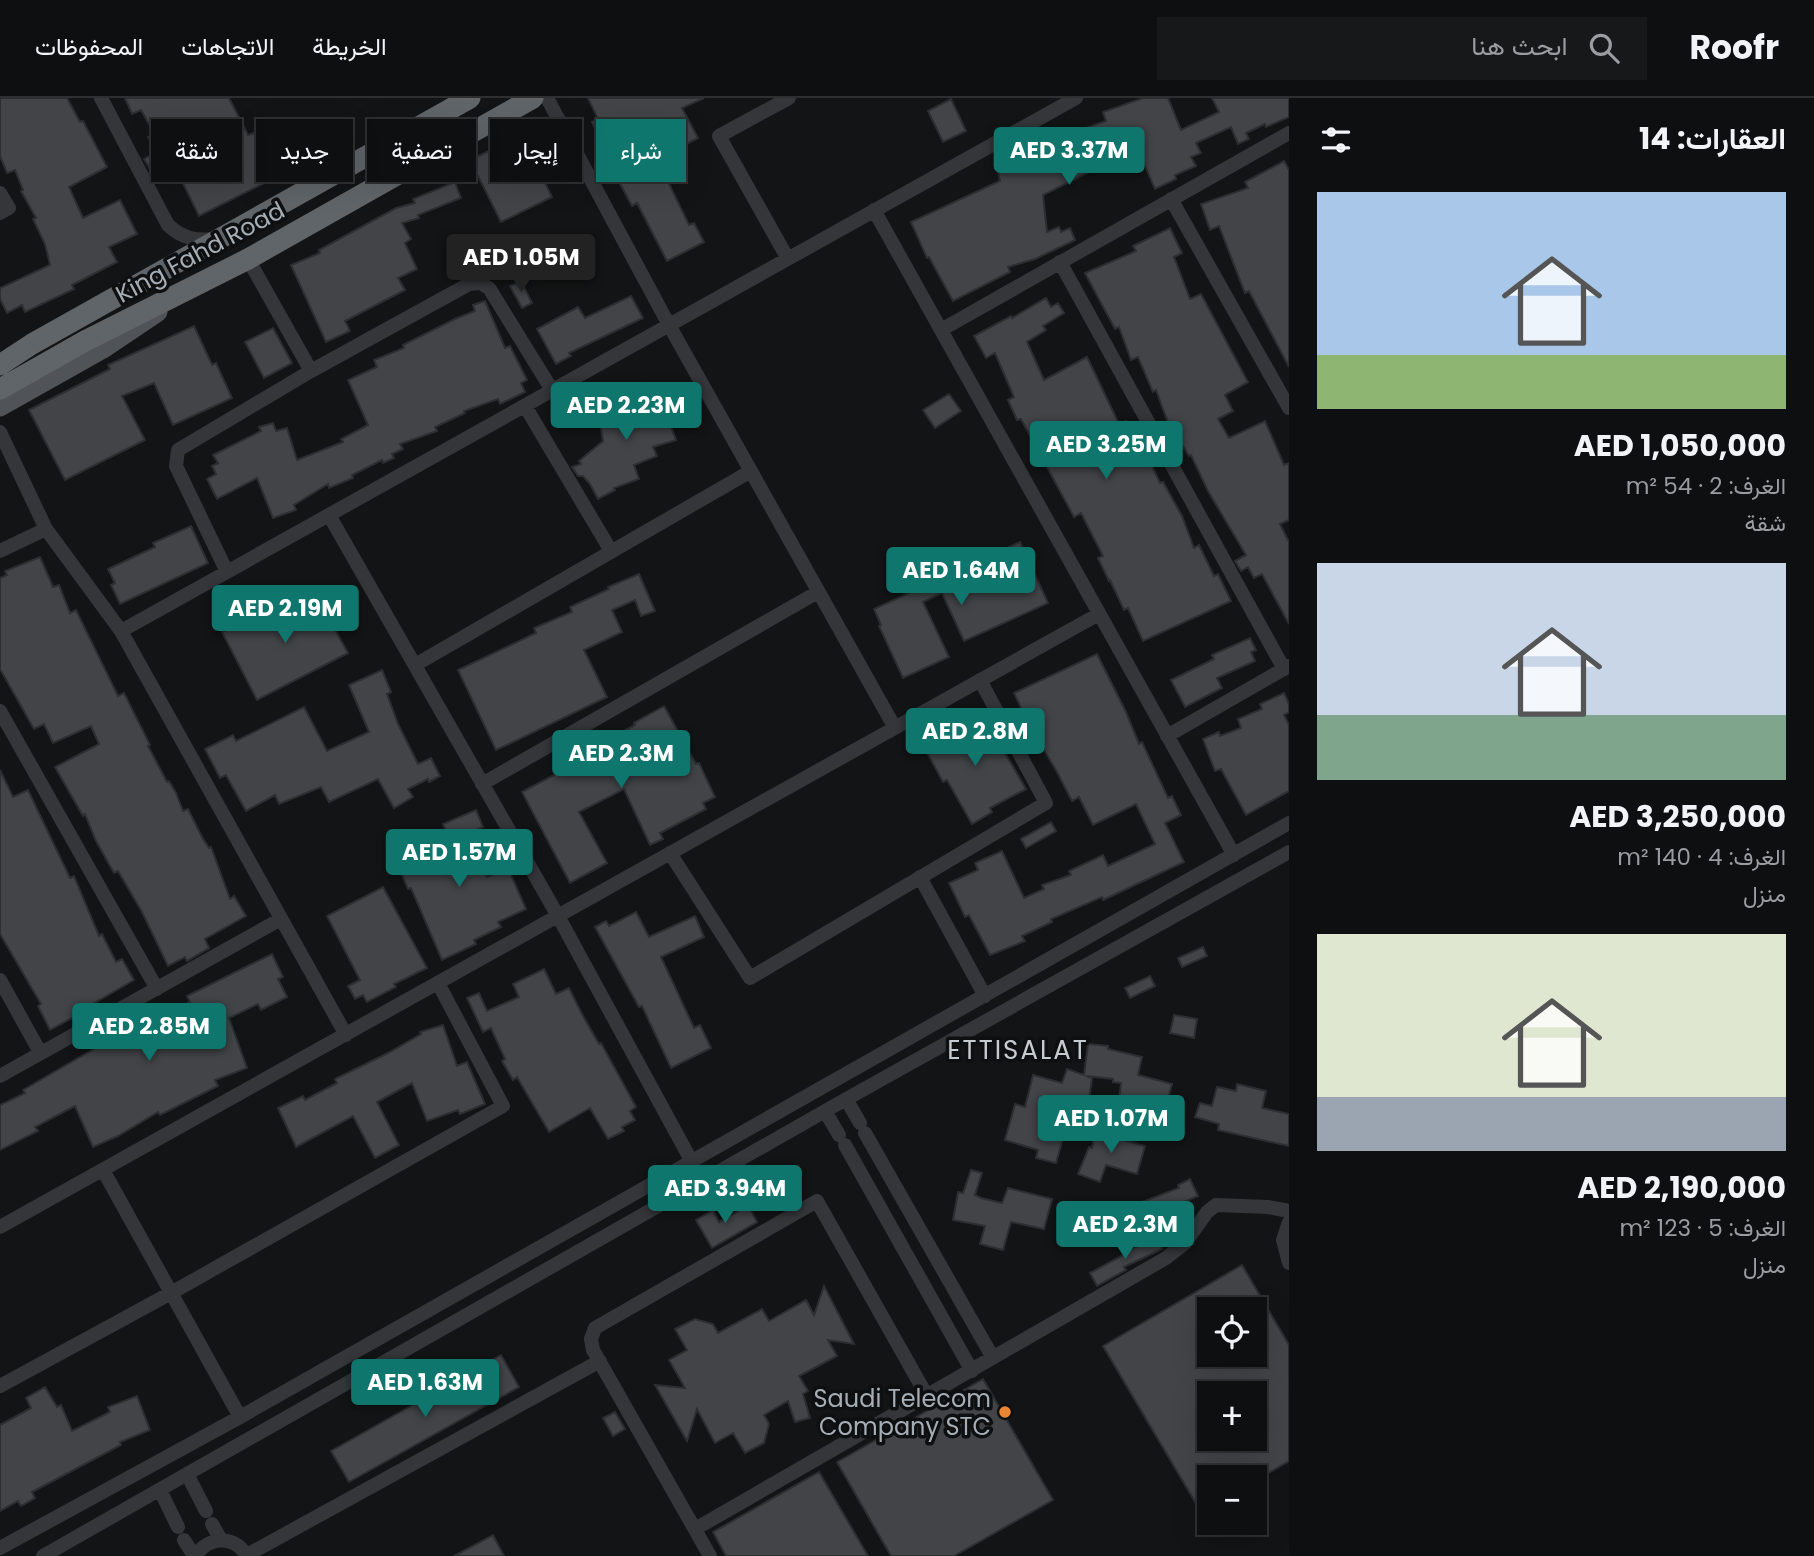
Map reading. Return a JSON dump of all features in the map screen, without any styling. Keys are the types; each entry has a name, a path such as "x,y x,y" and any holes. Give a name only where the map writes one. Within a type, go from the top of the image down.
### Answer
{"highway":[{"name":"King Fahd Road","path":"0,365 32,344 470,98"},
{"name":"King Fahd Road","path":"0,389 85,341 248,259 533,98"}],"main road":[{"path":"0,407 103,349 198,286"},
{"path":"0,359 32,344"}],"street":[{"path":"101,98 168,225 177,234 190,239 222,238"},
{"path":"547,98 669,325 895,728"},
{"path":"788,259 719,136 789,98"},
{"path":"121,631 1076,98"},
{"path":"941,330 1289,133"},
{"path":"0,192 9,208 0,213"},
{"path":"1171,200 1289,408"},
{"path":"874,210 1234,855"},
{"path":"248,259 311,371"},
{"path":"1060,262 1287,667 1167,736"},
{"path":"227,572 176,466 178,450 311,371 469,284 480,283 489,288 552,390"},
{"path":"525,405 611,551"},
{"path":"0,432 46,529 121,631 346,1035"},
{"path":"415,665 751,471"},
{"path":"329,515 558,916 692,1162"},
{"path":"0,551 46,529"},
{"path":"482,783 818,592"},
{"path":"0,1227 1099,614"},
{"path":"670,853 750,978 1046,803 981,680"},
{"path":"0,711 157,989"},
{"path":"0,1548 240,1417 1289,823"},
{"path":"43,1556 846,1099 1289,852"},
{"path":"920,877 985,996"},
{"path":"0,1076 281,919"},
{"path":"0,980 40,1052"},
{"path":"0,1386 172,1293 503,1106 438,983"},
{"path":"846,1099 993,1358"},
{"path":"825,1111 972,1371"},
{"path":"103,1170 240,1417"},
{"path":"710,1556 593,1350 591,1339 594,1328 817,1202 928,1396"},
{"path":"695,1529 1166,1258 1185,1243 1207,1212 1216,1205 1268,1207 1289,1211"},
{"path":"1289,1222 1283,1241 1289,1263"},
{"path":"160,1490 194,1556 207,1543 221,1540 239,1546 247,1556 600,1361"},
{"path":"187,1474 221,1540"}],"building":[{"path":"0,98 67,98 80,122 83,121 107,167 69,187 83,218 120,200 137,234 109,247 117,262 72,285 74,289 25,312 22,305 7,313 0,299 0,288 50,265 45,244 33,219 36,218 21,191 23,190 15,170 7,173 0,156"},
{"path":"125,98 229,98 240,119 151,119 151,128 141,110 132,114"},
{"path":"588,98 704,98 682,108 698,138 686,144 686,119 598,119"},
{"path":"1143,98 1168,98 1181,130 1219,112 1212,98 1289,98 1289,117 1246,133 1249,139 1238,144 1231,127 1196,143 1201,153 1191,157 1196,166 1175,175 1176,179 1155,189 1135,143 1093,158 1099,167 1043,195 1047,232 1059,227 1061,232 1070,228 1075,240 1035,259 1008,267 1010,272 953,301 929,257 927,258 911,222 1000,181 998,172 1028,163 1026,159 1051,148 1057,157 1084,142 1080,130 1106,121 1103,112"},
{"path":"951,99 966,131 943,142 928,111"},
{"path":"242,123 248,135 254,133 256,137 256,182 266,182 199,216 182,182 242,182"},
{"path":"490,150 490,182 545,182 552,197 501,222 476,172 476,157"},
{"path":"151,155 151,170 144,159"},
{"path":"1284,161 1289,170 1289,367 1249,291 1245,293 1219,226 1210,230 1201,204 1248,188 1245,182"},
{"path":"455,182 461,198 402,223 411,239 405,243 417,269 398,278 405,290 345,321 350,331 326,342 291,265 320,253 319,250 396,208 415,203 413,199"},
{"path":"619,182 668,182 689,225 694,223 704,242 667,261 637,203 632,206"},
{"path":"1170,228 1182,253 1174,257 1190,299 1201,294 1248,382 1225,395 1233,411 1218,419 1229,438 1265,421 1284,465 1289,463 1289,520 1280,524 1289,542 1289,624 1262,574 1254,578 1248,567 1241,571 1235,561 1246,555 1208,491 1191,455 1189,456 1167,420 1156,390 1153,392 1138,357 1131,360 1119,327 1115,329 1085,273 1136,251 1133,246"},
{"path":"521,281 532,303 522,308 510,286"},
{"path":"631,296 643,318 569,353 571,356 556,364 537,329 578,307 585,318"},
{"path":"1046,298 1051,307 1058,303 1064,313 1043,326 1046,330 1027,342 1044,380 1087,357 1119,424 1126,421 1143,457 1147,455 1160,483 1163,482 1182,516 1194,548 1199,545 1214,576 1218,574 1231,601 1143,641 1128,608 1124,610 1109,581 1098,558 1103,556 1081,513 1074,517 1021,419 1017,420 1008,400 1014,397 995,353 986,358 974,336"},
{"path":"485,301 505,348 510,346 527,380 521,383 525,392 500,404 498,399 464,411 465,413 435,427 437,431 400,444 403,449 392,454 394,458 383,463 382,460 352,475 353,478 329,488 328,484 294,505 296,510 273,518 257,478 217,499 207,479 216,474 212,466 218,463 213,455 261,431 259,427 273,423 276,431 287,428 297,460 343,442 341,439 368,425 348,380 377,367 374,360 404,348 403,345 475,311 473,305"},
{"path":"194,326 212,365 216,363 232,398 173,425 154,383 122,396 145,440 65,480 29,410 110,369 108,365"},
{"path":"273,328 292,363 264,378 245,342"},
{"path":"642,383 648,400 661,400 668,419 672,415 672,429 676,440 653,447 657,456 634,465 639,479 614,488 615,490 598,499 590,484 583,476 578,476 572,467 581,464 579,461 603,441 599,418 594,412 631,400 631,387"},
{"path":"949,394 961,411 935,428 923,410"},
{"path":"191,526 208,563 120,604 111,585 115,583 108,569 155,547 153,543"},
{"path":"1020,542 1048,603 964,641 942,593 923,602 949,657 903,678 874,609"},
{"path":"40,557 53,587 59,585 70,613 76,610 118,696 124,693 150,745 148,746 167,782 169,781 176,793 183,811 188,809 203,839 209,848 211,847 230,899 234,896 246,916 205,939 209,948 187,961 185,957 168,966 142,912 118,871 114,873 85,814 83,816 55,767 99,744 91,726 53,743 44,724 34,729 0,669 0,578 7,575 5,571"},
{"path":"639,574 655,611 641,616 635,600 612,610 622,632 584,650 607,697 496,750 458,670 536,633 534,628 572,612 570,607"},
{"path":"313,590 348,653 257,700 222,632 242,622 244,626"},
{"path":"1250,638 1256,650 1251,652 1255,661 1217,678 1222,688 1185,707 1171,680 1214,659 1212,655"},
{"path":"1097,654 1139,744 1142,742 1168,798 1172,796 1181,815 1165,823 1184,862 1103,900 1102,897 1051,919 1052,922 1022,936 1025,941 990,955 969,915 965,917 949,883 978,870 975,863 1002,851 1024,898 1044,889 1042,885 1071,875 1069,871 1103,855 1108,866 1155,844 1136,804 1093,825 1079,797 1072,801 1040,743 1038,744 1014,693"},
{"path":"382,670 391,692 387,694 398,724 418,764 431,758 440,776 408,789 413,797 394,808 378,779 329,802 321,787 279,804 275,795 246,811 226,775 220,778 205,749 233,735 236,741 304,707 327,751 369,732 349,685"},
{"path":"1284,693 1289,704 1289,712 1284,715 1289,725 1289,791 1246,815 1221,769 1215,771 1203,739 1219,732 1220,736 1241,728 1238,719 1262,709 1260,704"},
{"path":"664,706 696,764 699,763 715,797 703,803 706,809 660,833 663,839 650,845 624,789 579,812 607,863 570,883 522,792 601,750 598,745"},
{"path":"983,715 1026,789 990,808 992,812 972,824 947,780 943,782 924,747"},
{"path":"0,770 13,797 28,790 70,878 74,876 99,936 102,934 116,962 122,959 134,980 50,1030 38,1006 41,1004 0,934"},
{"path":"476,810 483,827 468,834 487,877 508,868 526,909 498,922 501,927 474,940 476,944 442,960 411,888 408,889 396,861 449,838 443,824"},
{"path":"1051,822 1056,831 1026,848 1021,839"},
{"path":"383,887 427,968 394,984 396,987 367,1002 363,995 355,999 348,986 360,980 327,916"},
{"path":"636,912 649,937 695,916 704,937 661,957 694,1028 700,1025 711,1048 671,1068 642,1006 639,1007 595,927 606,921 609,926"},
{"path":"1203,947 1207,956 1182,967 1178,958"},
{"path":"272,954 283,977 278,979 287,997 261,1010 258,1004 229,1018 247,1068 215,1080 218,1086 160,1115 158,1112 118,1136 93,1147 75,1106 35,1127 38,1131 0,1150 0,1105 25,1093 23,1090 118,1035 190,1002 187,996"},
{"path":"544,969 556,994 569,988 636,1107 630,1111 635,1120 622,1127 624,1131 608,1139 590,1108 549,1132 517,1077 513,1080 502,1061 505,1059 491,1028 483,1032 467,998 479,993 487,1011 519,997 513,984"},
{"path":"1150,976 1155,986 1130,998 1125,988"},
{"path":"1174,1015 1197,1019 1194,1038 1170,1033"},
{"path":"443,1025 457,1066 467,1062 485,1104 460,1114 458,1110 427,1121 412,1083 377,1102 399,1145 375,1158 353,1116 296,1147 278,1108 303,1096 305,1100 337,1083 335,1079 388,1053 421,1034 420,1032"},
{"path":"1088,1044 1108,1046 1108,1049 1142,1057 1138,1075 1172,1084 1164,1114 1130,1105 1129,1111 1118,1110 1121,1083 1113,1082 1113,1079 1086,1076 1092,1078 1089,1100 1060,1096 1050,1131 1064,1135 1056,1163 1036,1158 1038,1150 1005,1140 1015,1104 1025,1107 1033,1075 1062,1083 1067,1069 1084,1075"},
{"path":"1237,1084 1266,1091 1262,1108 1289,1114 1289,1146 1218,1130 1219,1124 1195,1117 1200,1103 1212,1106 1217,1087 1236,1091"},
{"path":"1095,1130 1119,1133 1119,1139 1145,1146 1137,1174 1106,1165 1100,1182 1078,1174 1089,1147 1092,1148"},
{"path":"971,1170 982,1173 975,1195 981,1198 1002,1203 1008,1188 1052,1199 1044,1229 1011,1222 1003,1250 980,1244 985,1226 953,1220 958,1192 963,1193"},
{"path":"1190,1179 1198,1196 1174,1206 1178,1216 1143,1230 1134,1205 1179,1188 1178,1185"},
{"path":"748,1205 757,1222 712,1248 696,1220 713,1210 719,1222"},
{"path":"1157,1238 1162,1249 1124,1267 1126,1270 1097,1286 1090,1273 1127,1253 1126,1251"},
{"path":"1242,1265 1261,1297 1197,1297 1197,1367 1267,1367 1267,1308 1289,1345 1289,1461 1267,1474 1267,1465 1197,1465 1197,1505 1103,1346"},
{"path":"824,1286 854,1344 828,1340 837,1356 799,1376 808,1391 803,1394 810,1418 795,1422 788,1401 764,1415 769,1424 764,1443 745,1453 733,1433 715,1443 697,1409 687,1441 655,1385 685,1388 669,1360 687,1350 675,1329 695,1319 713,1324 718,1333 762,1309 769,1321 806,1300 814,1315"},
{"path":"501,1355 519,1387 349,1482 331,1451"},
{"path":"983,1379 1053,1500 954,1556 891,1556 837,1462"},
{"path":"45,1387 57,1407 61,1405 72,1431 110,1412 108,1407 137,1396 150,1430 120,1442 121,1445 32,1492 35,1498 21,1506 18,1501 0,1511 0,1425 31,1408 26,1398"},
{"path":"615,1412 625,1429 613,1436 603,1418"},
{"path":"819,1472 868,1556 726,1556 713,1532"},
{"path":"493,1535 504,1556 454,1556"}],"place":[{"name":"Saudi Telecom Company STC","path":"1005,1412"}],"district":[{"name":"ETTISALAT","path":"1018,1050"}]}
